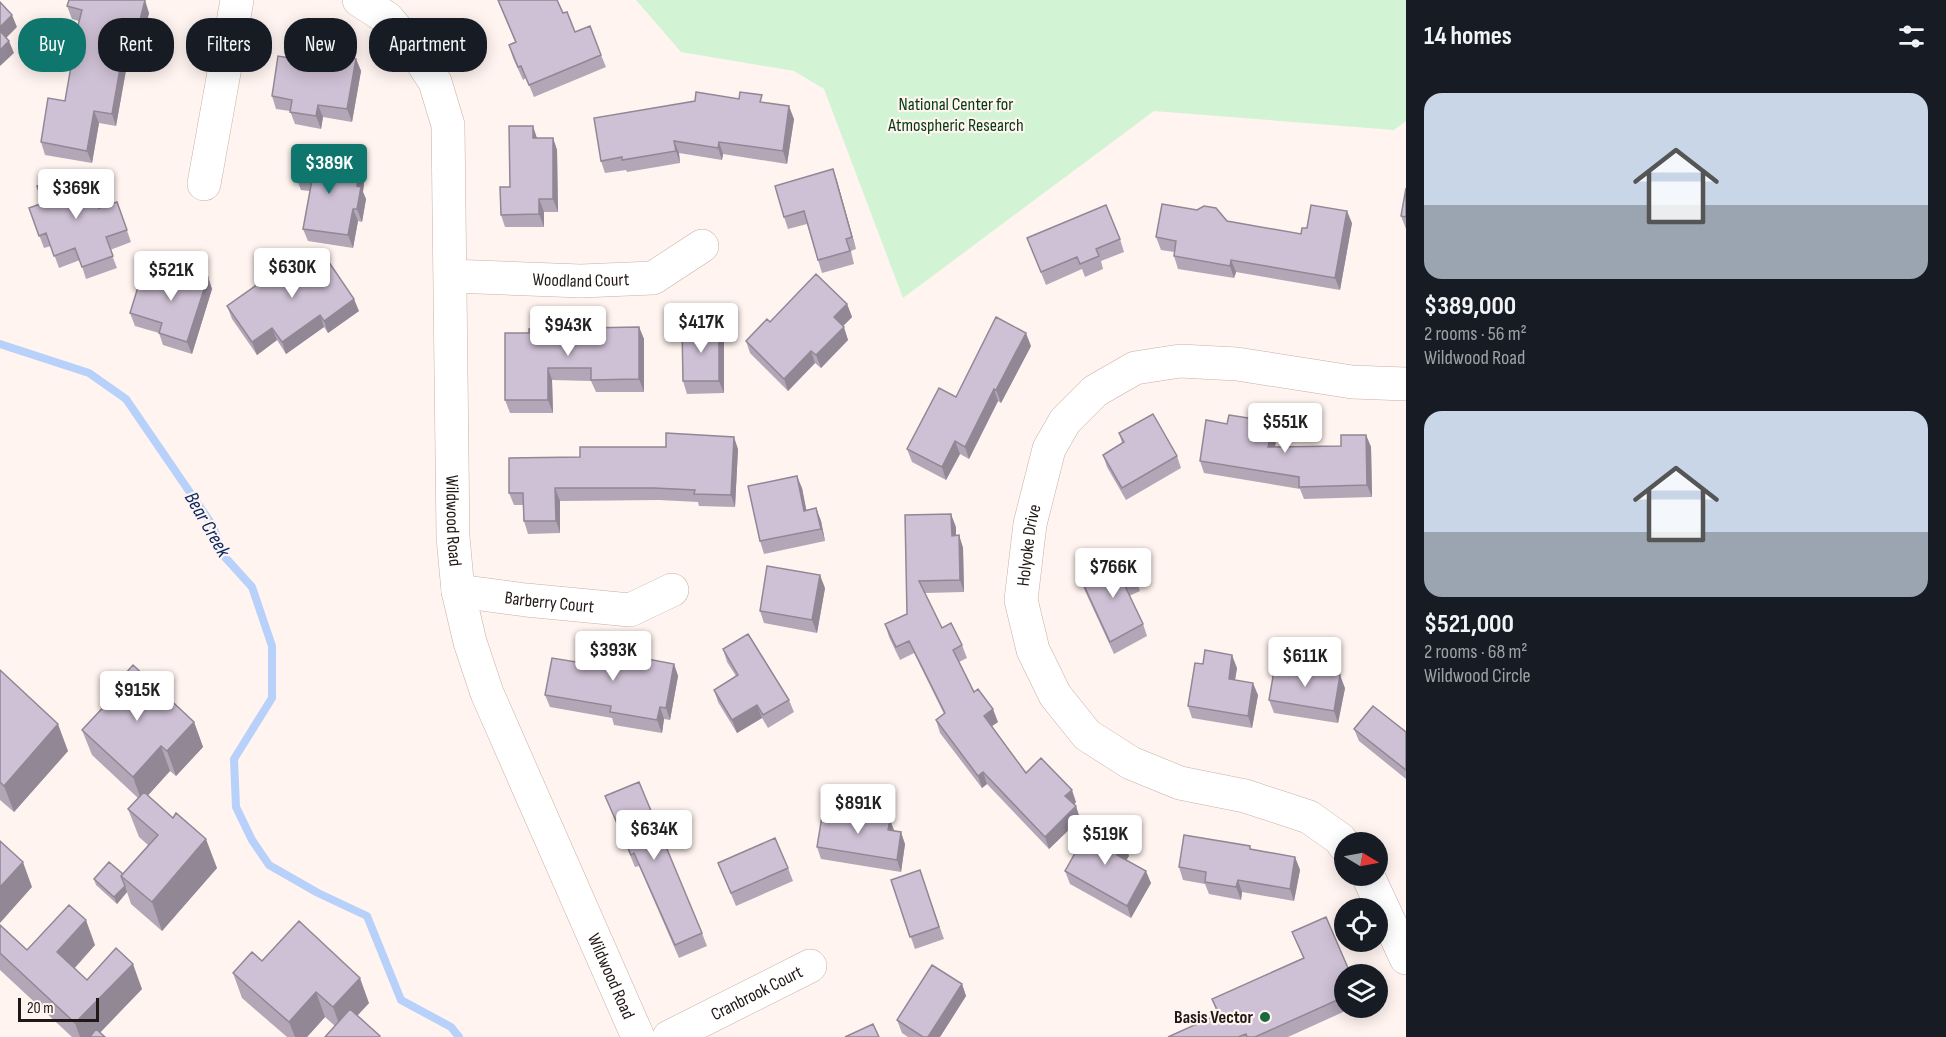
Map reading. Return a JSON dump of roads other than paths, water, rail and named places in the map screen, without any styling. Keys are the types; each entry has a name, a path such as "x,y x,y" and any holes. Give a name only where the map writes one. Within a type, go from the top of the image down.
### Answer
{"street":[{"path":"204,184 237,0"},
{"name":"Wildwood Road","path":"359,0 387,18 414,51 435,82 448,125 452,276 453,537 458,591 470,642 487,693 638,1037"},
{"name":"Woodland Court","path":"452,276 581,282 653,278 702,246"},
{"name":"Holyoke Drive","path":"1334,835 1309,817 1245,796 1180,783 1131,763 1087,735 1055,695 1033,650 1021,600 1030,524 1049,449 1065,421 1095,391 1135,368 1180,361 1237,364 1352,382 1406,384"},
{"name":"Barberry Court","path":"458,591 630,610 672,590"},
{"path":"1373,886 1406,958"},
{"name":"Cranbrook Court","path":"669,1037 810,966"}],"waterway":[{"name":"Bear Creek","path":"0,344 89,373 126,399 213,526 223,555 252,587 272,646 272,698 234,759 236,807 252,840 269,865 318,893 367,916 401,1000 451,1027 459,1037"}],"place":[{"name":"Basis Vector","path":"1265,1017"}],"park label":[{"name":"National Center for Atmospheric Research","path":"956,114"}]}
